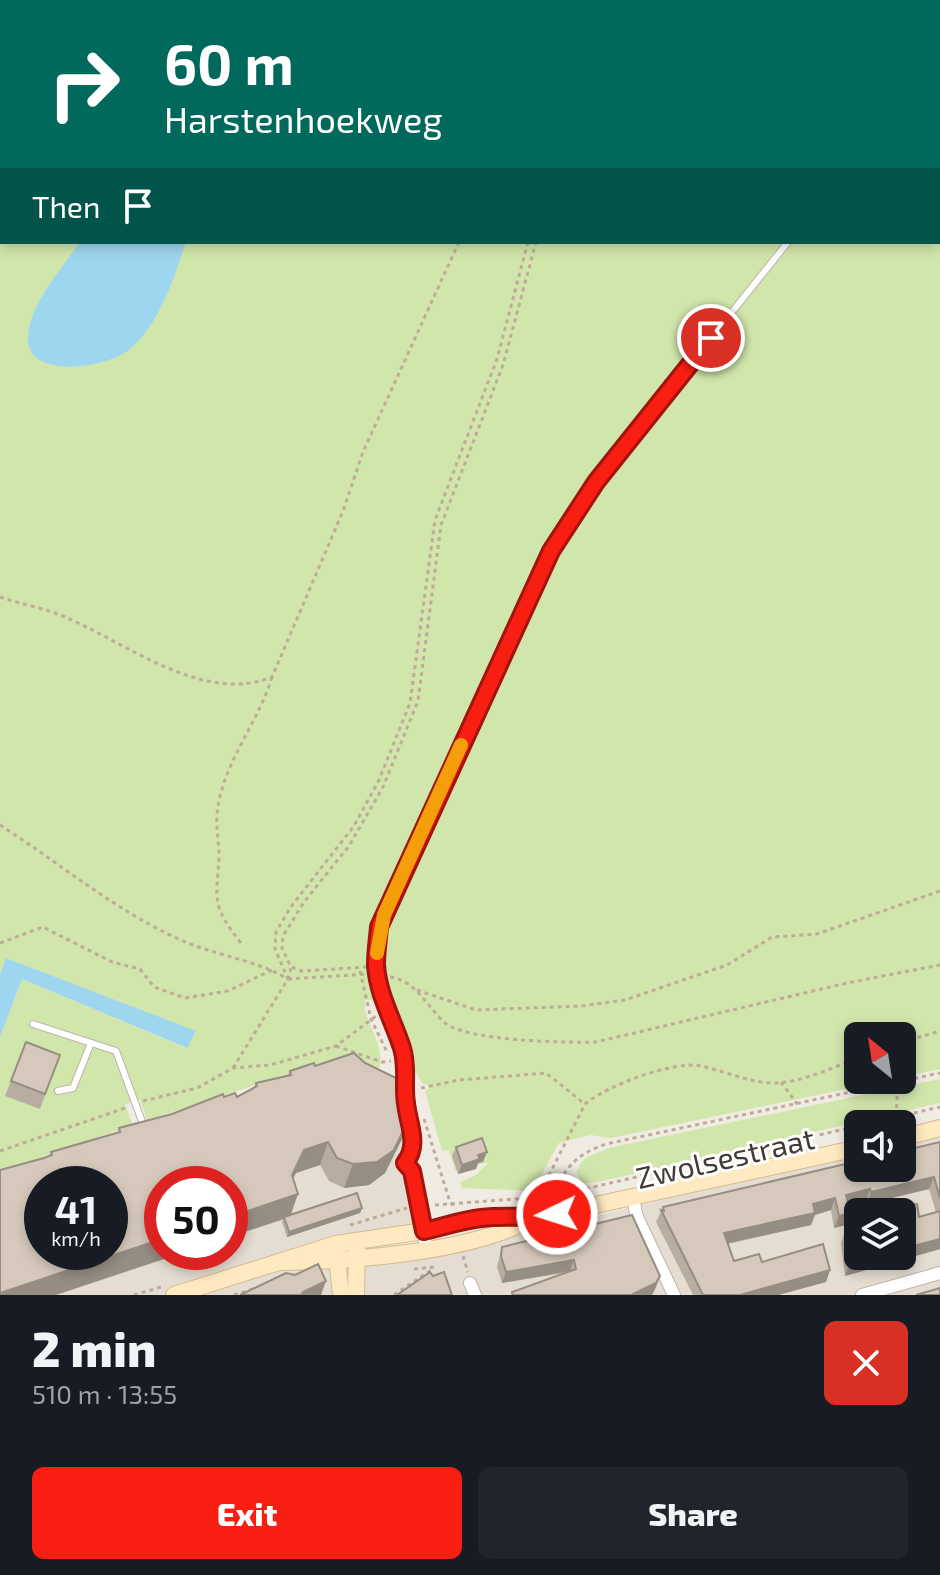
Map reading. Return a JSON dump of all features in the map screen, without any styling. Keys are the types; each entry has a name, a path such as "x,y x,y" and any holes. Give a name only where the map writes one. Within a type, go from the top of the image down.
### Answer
{"main road":[{"path":"916,1134 940,1128"},
{"name":"Zwolsestraat","path":"174,1295 283,1262 356,1249 426,1249 508,1232 531,1219 844,1151"},
{"name":"Zwolsestraat","path":"356,1249 477,1218 514,1216 531,1219"},
{"path":"356,1249 356,1295"},
{"path":"336,1251 341,1295"}],"street":[{"path":"383,1016 403,1050 407,1079 405,1103 413,1139 411,1155 405,1163 412,1171 426,1249"},
{"path":"396,1088 405,1103"},
{"path":"130,1133 159,1124"},
{"path":"633,1199 637,1217 674,1295"},
{"path":"862,1295 940,1273"}],"lane":[{"path":"383,1016 377,940 384,915 551,551 596,482 786,244"},
{"path":"33,1024 116,1051 144,1128"},
{"path":"58,1091 73,1088 91,1043"}],"path":[{"path":"241,943 219,915 216,897 217,814 232,766 258,717 343,511 363,452 458,244"},
{"path":"288,979 275,949 276,932 290,908 354,826 379,780 410,703 435,520 497,359 527,244"},
{"path":"233,1068 288,979 291,967 282,948 287,927 349,846 383,787 418,701 441,525 503,365 535,244"},
{"path":"0,597 63,616 139,657 192,675 228,684 247,684 272,677"},
{"path":"0,825 121,908 182,940 272,970 288,979 361,973 400,979 414,989 446,1024 462,1030 520,1040 585,1043 832,986 940,965"},
{"path":"414,989 476,1010 533,1009 625,1000 727,965 772,937 817,934 940,891"},
{"path":"0,943 43,927 112,962 140,969 154,987 185,998 228,991 272,970"},
{"path":"291,967 302,971 360,967 371,1019 391,1061 382,1062 336,1046"},
{"path":"0,1151 135,1104 197,1088 233,1068 270,1065 336,1046 371,1019 383,1016"},
{"path":"916,1038 940,1031"},
{"path":"537,1198 585,1104 598,1093 672,1068 697,1065 753,1080 781,1082 810,1076 844,1063"},
{"path":"415,1089 459,1080 546,1073 585,1104"},
{"path":"916,1078 940,1073"},
{"path":"781,1082 797,1104"},
{"path":"554,1196 567,1167 589,1150 626,1139 844,1093"},
{"path":"916,1112 940,1107"},
{"name":"Zwolsestraat","path":"423,1117 450,1202 554,1196 844,1129"},
{"path":"463,1256 475,1253"},
{"path":"394,1295 442,1260"},
{"path":"410,1269 435,1267"}],"shaded area":[{"path":"287,1078 388,1083 412,1144 404,1163 423,1227 268,1258 248,1265 248,1166 144,1166 144,1270 234,1270 164,1295 0,1295 0,1177 24,1169 24,1270 128,1270 128,1166 32,1166"},
{"path":"940,1130 940,1295 175,1295 266,1267 426,1253 526,1234 844,1154 844,1182 916,1182 916,1136"}],"green space":[{"path":"0,244 940,244 940,1069 916,1074 916,1022 844,1022 844,1089 611,1138 590,1135 559,1143 532,1191 462,1188 460,1182 476,1175 489,1162 455,1171 449,1150 442,1151 425,1091 429,1089 427,1084 423,1084 412,1067 395,1002 365,1000 365,1009 380,1053 378,1071 337,1059 147,1120 140,1100 125,1104 133,1125 0,1172 0,1037 22,979 186,1048 196,1032 6,958 0,975"},
{"path":"940,1079 940,1103 910,1110 844,1110 844,1125 598,1182 582,1183 576,1171 584,1159 608,1148 868,1094 916,1094 916,1084"}],"water":[{"path":"79,244 185,244 171,285 150,326 130,349 104,361 70,367 54,365 40,360 31,351 28,337 30,325 48,287"},
{"path":"6,958 196,1031 187,1048 22,979 0,1037 0,975"}],"building":[{"path":"26,1042 60,1055 45,1094 11,1081"},
{"path":"354,1053 365,1063 398,1079 410,1116 394,1150 377,1162 353,1164 337,1158 328,1142 304,1150 292,1175 298,1194 248,1211 248,1166 144,1166 144,1245 128,1250 128,1166 24,1166 24,1270 69,1270 0,1293 0,1170 44,1158 52,1155 51,1152 120,1132 119,1128 172,1114 223,1094 224,1097 235,1093 237,1097 257,1086 256,1083 291,1075 290,1071 314,1063 315,1066"},
{"path":"482,1138 487,1152 478,1155 480,1159 462,1165 456,1147"},
{"path":"940,1142 940,1198 934,1177 916,1181 916,1148"},
{"path":"844,1164 844,1182 913,1182 846,1195 844,1215 839,1216 835,1198 813,1204 815,1213 724,1233 734,1261 759,1254 762,1262 823,1244 830,1270 740,1295 703,1295 661,1210 664,1211 663,1207"},
{"path":"357,1193 362,1208 289,1232 284,1217"},
{"path":"916,1204 919,1217 940,1211 940,1239 916,1245"},
{"path":"632,1215 660,1276 656,1283 631,1295 513,1295 512,1292 576,1269 574,1260 506,1272 501,1256 502,1247"},
{"path":"318,1264 326,1281 301,1295 240,1295 286,1273 295,1275"},
{"path":"430,1272 433,1276 444,1272 452,1295 397,1295"},
{"path":"940,1288 940,1295 916,1295"}],"slow traffic":[{"path":"377,953 379,927 461,745"}],"route":[{"path":"557,1214 531,1219 514,1216 477,1218 424,1231 412,1171 405,1163 411,1155 413,1139 405,1103 407,1079 403,1050 383,998 376,965 379,927 551,551 596,482 711,338"}]}
